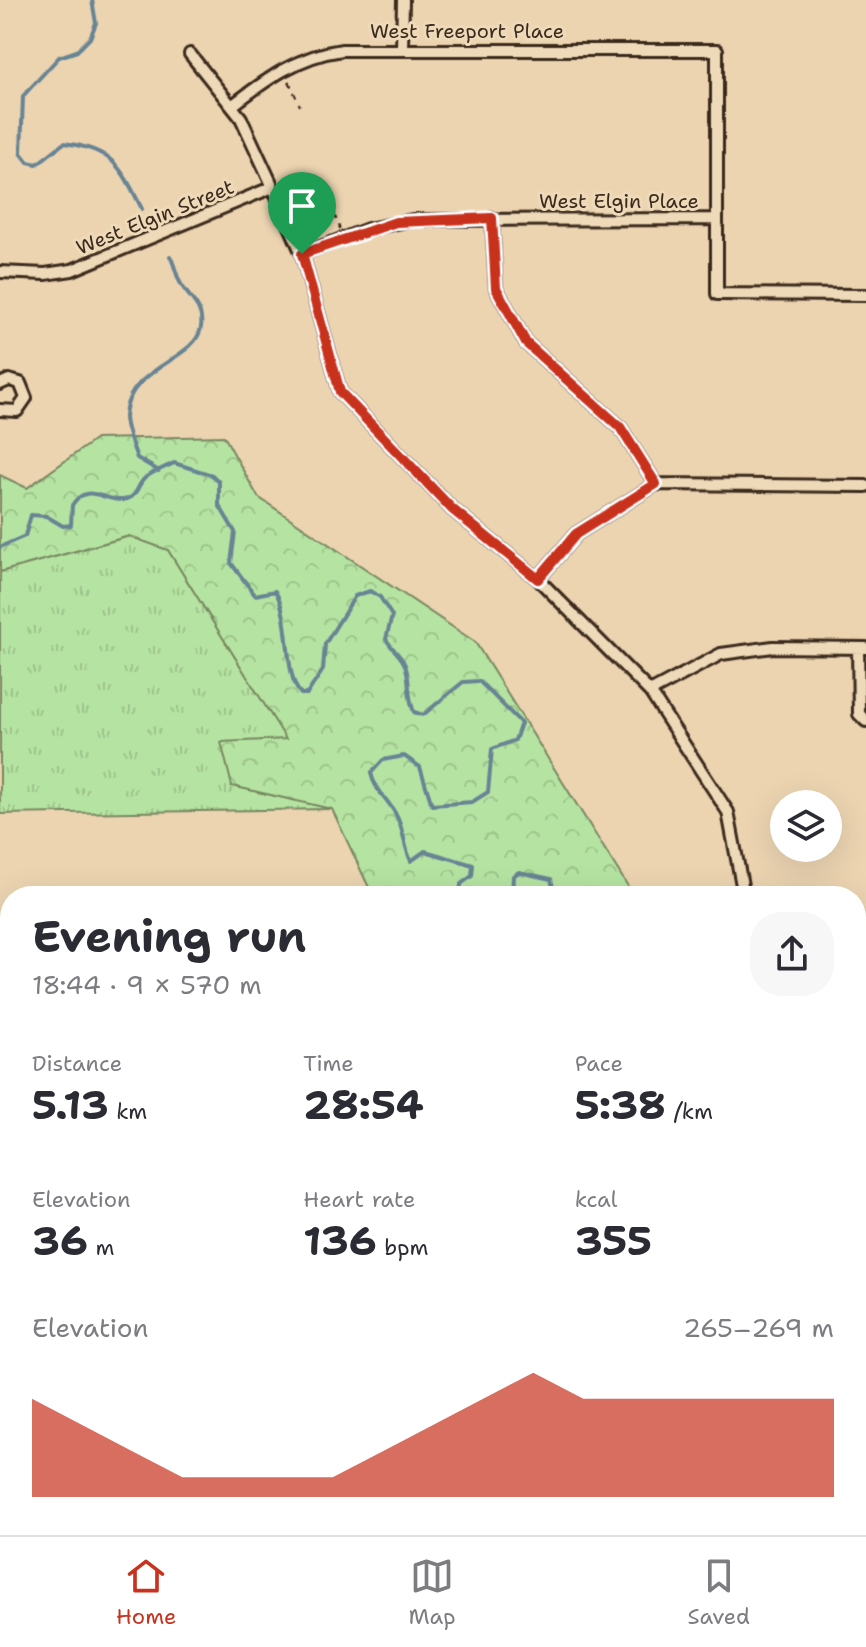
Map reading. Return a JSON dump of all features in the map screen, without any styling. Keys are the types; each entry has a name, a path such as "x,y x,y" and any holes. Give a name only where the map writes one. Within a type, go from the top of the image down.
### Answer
{"street":[{"path":"402,50 403,0"},
{"name":"West Freeport Place","path":"233,105 283,69 334,51 717,50 717,219"},
{"path":"190,54 233,105 273,187 302,254 340,392 452,509 538,579 650,692 728,812 742,886"},
{"name":"West Elgin Street","path":"0,272 45,274 72,270 273,187"},
{"path":"492,218 496,288 526,343 620,427 656,484"},
{"name":"West Elgin Place","path":"302,254 343,237 396,222 492,218 717,219 717,294 866,295"},
{"path":"0,410 17,411 26,398 20,383 1,382"},
{"path":"538,579 576,534 656,484 866,486"},
{"path":"650,692 721,654 773,647 862,648 859,714 866,721"}],"path":[{"path":"283,69 300,106"},
{"path":"330,203 343,237"}],"green space":[{"path":"224,436 258,497 475,642 628,886 368,886 332,809 232,786 221,742 286,739 168,550 129,536 0,572 0,475 27,488 96,439"},
{"path":"130,536 168,550 287,740 232,786 332,809 0,814 0,572"}],"waterway":[{"path":"92,0 96,23 90,38 77,51 59,57 23,96 21,153 28,162 37,164 64,143 105,155 121,171 142,209"},
{"path":"159,471 137,458 125,417 129,400 137,386 187,348 196,339 201,327 198,308 179,281 170,256"},
{"path":"0,547 25,536 31,515 46,516 63,526 71,525 72,505 78,498 96,494 116,500 128,499 148,476 174,463 212,475 219,482 219,505 235,532 231,563 255,595 275,591 284,616 295,686 301,694 307,694 323,670 325,644 355,596 370,591 380,597 392,616 386,639 406,667 414,712 423,715 463,682 479,681 521,723 515,740 492,749 488,792 472,802 432,805 420,767 404,756 383,760 371,773 397,817 411,861 425,851 473,865 472,876 461,886"},
{"path":"512,886 513,876 519,872 551,879 553,886"}],"route":[{"path":"492,218 492,266 498,296 526,343 620,427 656,484 576,534 538,579 452,509 340,392 302,254 343,237 396,222 492,218"}]}
